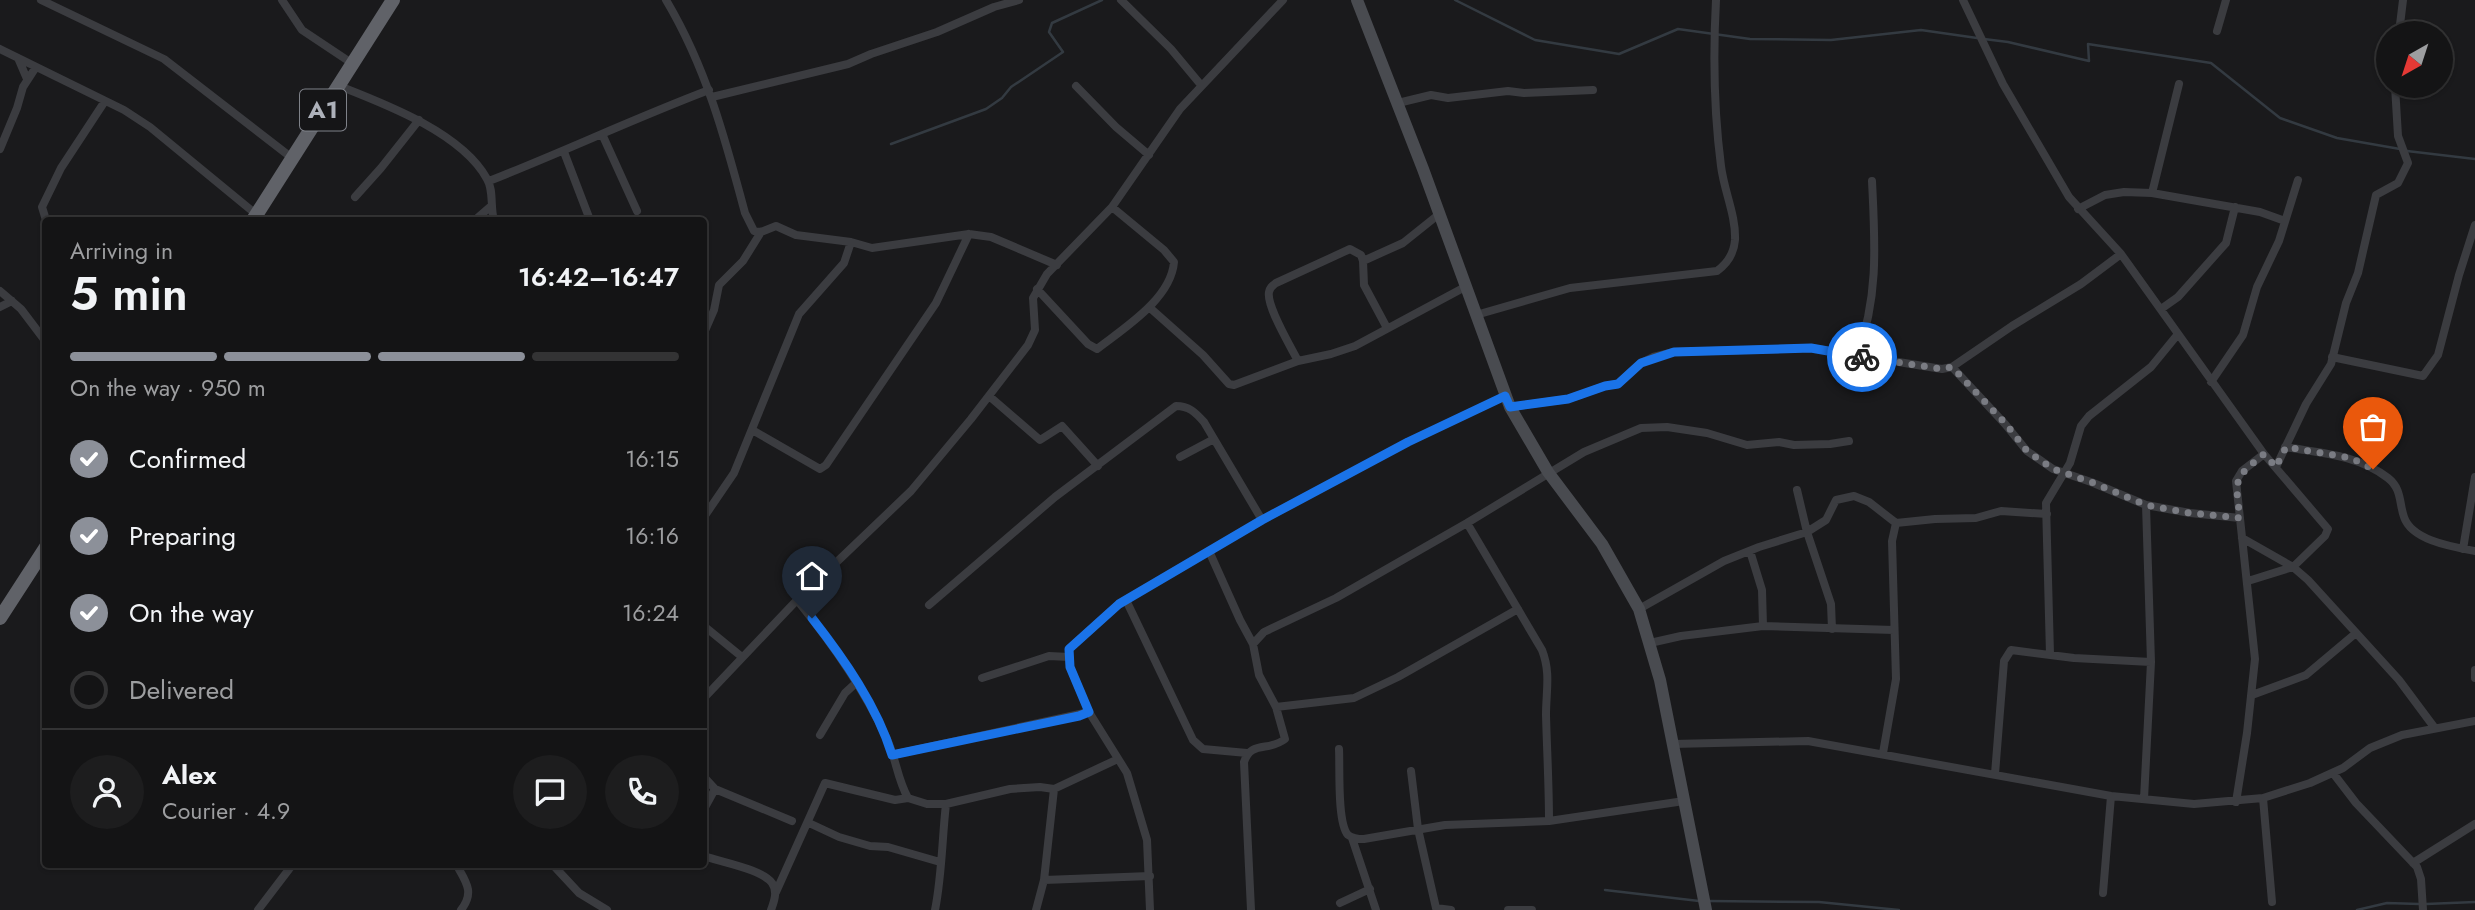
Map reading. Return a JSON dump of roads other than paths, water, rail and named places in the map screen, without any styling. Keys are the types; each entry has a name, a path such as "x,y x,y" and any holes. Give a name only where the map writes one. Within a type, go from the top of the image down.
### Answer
{"highway":[{"name":"A1","path":"256,217 393,0"},
{"path":"0,618 42,553"}],"main road":[{"path":"1357,0 1398,103 1507,402 1548,472 1601,544 1639,609 1650,643 1706,910"}],"street":[{"path":"41,0 164,59 292,159"},
{"path":"282,0 302,30 353,64"},
{"path":"666,0 687,35 710,93 745,213 754,231 761,232 776,226 796,235 851,242 872,248 969,234 991,237 1057,265"},
{"path":"489,181 564,152 631,120 710,93 848,64 1020,0"},
{"path":"1121,0 1171,49 1201,85"},
{"path":"707,695 797,600 911,491 1017,362 1035,330 1032,306 1037,289 1112,207 1180,109 1283,0"},
{"path":"1476,315 1570,288 1717,271 1728,261 1733,253 1735,238 1717,136 1714,25 1716,0"},
{"path":"1963,0 2003,84 2078,209 2121,254 2264,454 2328,529 2325,536 2294,567 2248,581"},
{"path":"2217,31 2226,0"},
{"path":"2400,21 2403,0"},
{"path":"0,49 105,101 150,127 254,217"},
{"path":"18,58 27,79"},
{"path":"0,149 27,79 36,67"},
{"path":"2152,193 2179,84"},
{"path":"339,86 419,120 477,164 489,181 493,217"},
{"path":"1076,86 1116,127 1149,155"},
{"path":"1398,103 1431,95 1448,98 1508,91 1524,93 1592,90"},
{"path":"2276,467 2306,404 2331,364 2346,303 2358,273 2376,195 2398,183 2408,163 2398,136 2396,98"},
{"path":"45,217 42,207 61,169 105,101"},
{"path":"355,197 419,120"},
{"path":"602,134 637,211"},
{"path":"564,152 589,217"},
{"path":"2211,382 2244,335 2257,287 2279,241 2298,180"},
{"path":"1857,356 1866,331 1874,288 1872,181"},
{"path":"2078,209 2105,195 2124,192 2152,193 2260,212 2285,221"},
{"path":"478,217 490,207"},
{"path":"1037,289 1094,349 1149,307 1170,280 1174,261 1112,207"},
{"path":"2161,309 2178,297 2226,243 2235,207"},
{"path":"1363,261 1403,243 1438,215"},
{"path":"2332,357 2423,376 2438,355 2475,225"},
{"path":"707,327 719,285 743,261 761,232"},
{"path":"754,431 820,469 826,465 936,303 969,234"},
{"path":"707,513 734,473 754,431 799,314 844,263 851,242"},
{"path":"1298,361 1270,304 1270,287 1350,248 1357,251 1363,261 1364,285 1387,328"},
{"path":"1150,910 1147,840 1127,773 1089,712 1073,677 1069,657 1069,649 1126,600 1262,520 1408,442 1507,402 1568,399 1618,384 1641,363 1674,352 1811,348 1942,369 1952,367 2081,284 2121,254"},
{"path":"1149,307 1203,355 1229,384 1234,385 1298,361 1355,346 1465,287"},
{"path":"0,291 21,309 42,337"},
{"path":"0,307 12,301"},
{"path":"2050,654 2046,503 2070,463 2081,426 2115,393 2151,367 2178,334"},
{"path":"1952,367 2006,424 2027,451 2053,469 2146,505 2240,518"},
{"path":"989,396 1040,440 1062,426 1098,466"},
{"path":"929,606 1055,497 1176,406 1186,406 1195,412 1262,520"},
{"path":"1253,644 1264,632 1336,598 1467,523 1548,472 1584,452 1641,428 1667,427 1707,433 1747,445 1771,442 1794,445 1830,444 1849,441"},
{"path":"1180,457 1214,439"},
{"path":"2286,447 2351,458 2380,473 2395,485 2408,525 2429,539 2475,551"},
{"path":"2236,802 2255,659 2236,481 2242,471 2264,454"},
{"path":"2463,549 2475,477"},
{"path":"1797,490 1830,604 1832,629"},
{"path":"1639,609 1696,576 1750,551 1807,531 1826,520 1836,500 1854,496 1869,502 1896,523 1923,519 1976,518 2001,511 2047,514"},
{"path":"2144,799 2151,662 2146,505"},
{"path":"1467,523 1542,650 1548,665 1546,715 1549,821"},
{"path":"1883,753 1896,679 1892,541 1896,523"},
{"path":"2242,538 2294,567 2399,680 2434,727"},
{"path":"1126,600 1193,740 1203,749 1247,752 1279,744 1285,739 1276,707 1259,675 1253,644 1209,551"},
{"path":"1750,551 1762,590 1763,626"},
{"path":"797,600 857,682 887,739 908,798"},
{"path":"1276,707 1353,698 1398,677 1518,609"},
{"path":"1650,643 1681,636 1763,626 1894,630"},
{"path":"707,628 742,657"},
{"path":"2252,695 2306,675 2356,633"},
{"path":"1995,774 2006,658 2011,650 2074,658 2151,662"},
{"path":"982,678 1049,656 1069,657"},
{"path":"2475,670 2475,678"},
{"path":"820,736 845,694 857,682"},
{"path":"892,755 1089,712"},
{"path":"1672,744 1808,741 2111,796 2194,804 2263,798 2333,773 2370,748 2402,735 2475,721"},
{"path":"1339,750 1342,815 1376,910"},
{"path":"1247,752 1244,762 1251,910"},
{"path":"771,910 776,892 825,783 895,800 908,798 927,804 946,804 1010,789 1054,789 1118,759"},
{"path":"1411,771 1418,829 1436,908 1451,910"},
{"path":"2333,773 2356,803 2413,863 2421,879 2423,910"},
{"path":"707,780 715,789 792,821"},
{"path":"707,804 715,789"},
{"path":"1036,910 1044,880 1054,789"},
{"path":"2103,893 2111,796"},
{"path":"2263,798 2272,902"},
{"path":"1352,838 1364,839 1445,825 1549,821 1684,801"},
{"path":"935,910 940,884 946,804"},
{"path":"809,823 839,837 940,862"},
{"path":"2413,863 2475,824"},
{"path":"707,857 757,873 772,882 776,892"},
{"path":"258,910 290,868"},
{"path":"458,868 469,891 468,900 461,910"},
{"path":"556,868 579,893 607,910"},
{"path":"1044,880 1150,876"},
{"path":"1340,903 1370,889"},
{"path":"1508,910 1532,910"}],"waterway":[{"path":"891,144 986,109 1002,98 1011,87 1063,52 1049,32 1052,23 1102,0"},
{"path":"1455,0 1535,40 1619,54 1678,29 1750,39 1831,40 1921,30 1977,38"},
{"path":"1984,39 2089,61 2088,44 2211,63 2280,118 2337,138 2400,149"},
{"path":"2407,151 2475,159"},
{"path":"1605,890 1699,901"},
{"path":"1709,901 1819,902 1899,910"},
{"path":"2426,904 2475,902"},
{"path":"2357,910 2387,903 2419,904"}]}
